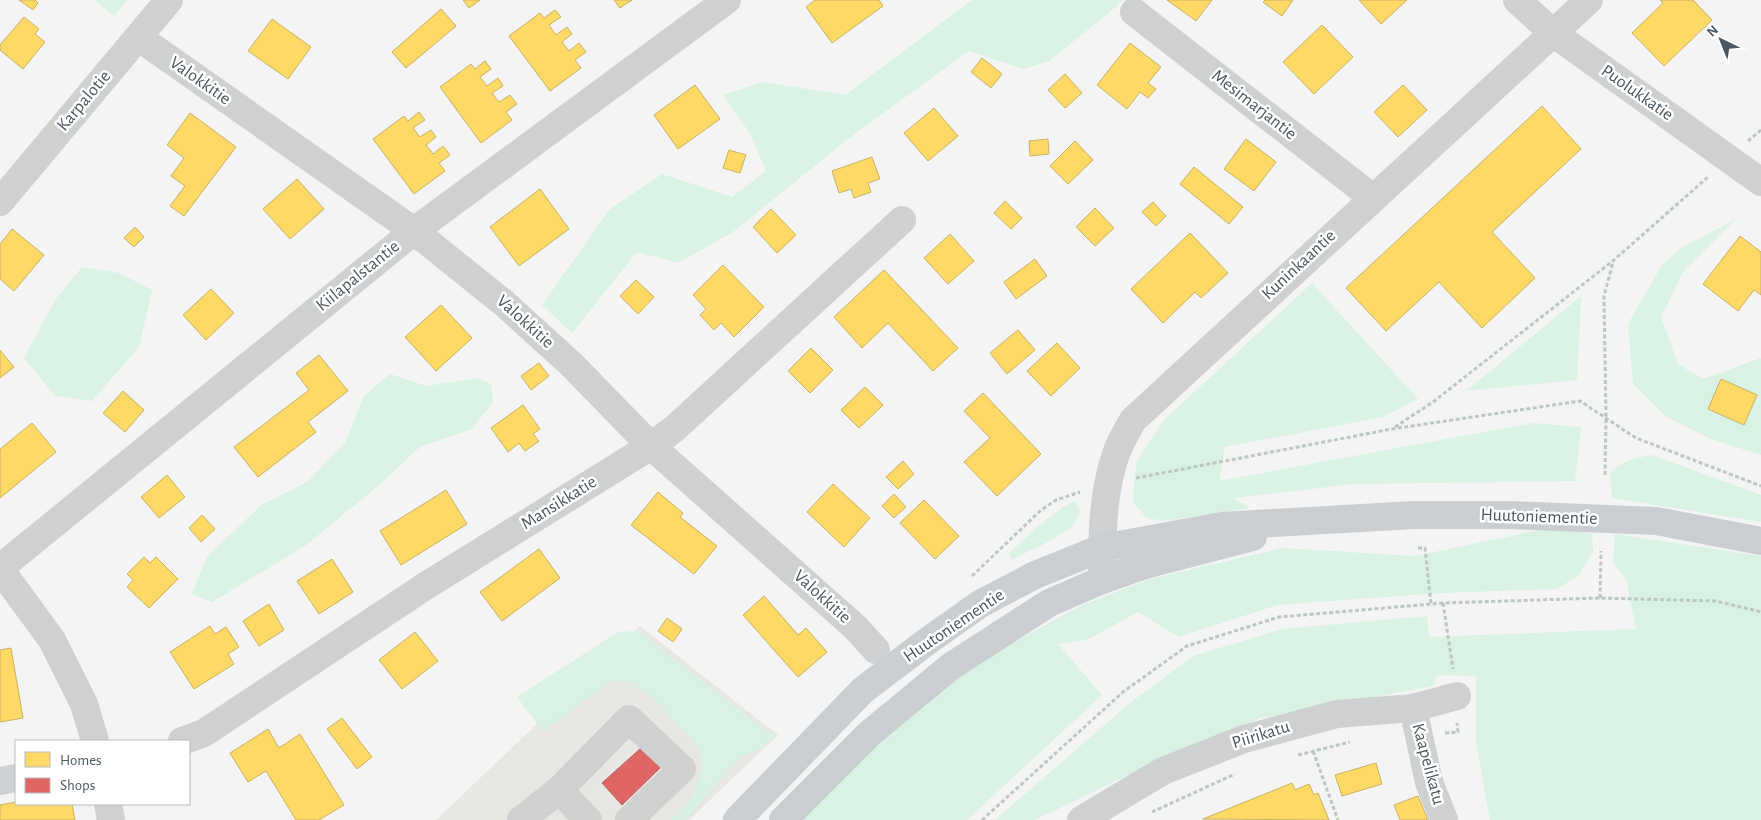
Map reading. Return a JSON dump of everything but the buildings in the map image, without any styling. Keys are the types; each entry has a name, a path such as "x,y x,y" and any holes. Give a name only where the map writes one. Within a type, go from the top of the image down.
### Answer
{"main road":[{"name":"Huutoniementie","path":"737,820 863,690 928,640 980,604 1036,575 1102,548 1222,526 1414,515 1509,514 1656,521 1761,541"},
{"name":"Huutoniementie","path":"783,820 869,734 950,667 1049,603 1102,580 1145,566 1315,520"}],"street":[{"name":"Karpalotie","path":"0,202 169,0"},
{"name":"Kiilapalstantie","path":"0,568 414,231 727,0"},
{"name":"Puolukkatie","path":"1517,0 1554,33 1761,182"},
{"name":"Kuninkaantie","path":"1102,580 1102,548 1108,483 1116,453 1133,420 1589,0"},
{"name":"Mesimarjantie","path":"1134,12 1373,198"},
{"name":"Valokkitie","path":"138,37 414,231 520,317 571,364 651,446 855,627 876,650"},
{"name":"Mansikkatie","path":"185,740 204,733 424,587 651,446 674,429 902,220"},
{"path":"0,568 52,640 84,704 95,740"},
{"name":"Piirikatu","path":"1081,820 1163,771 1244,739 1337,714 1413,708 1457,696"},
{"name":"Kaapelikatu","path":"1413,708 1429,782 1444,820"},
{"path":"521,820 559,790 630,719 682,769 628,820"},
{"path":"0,781 15,778"},
{"path":"559,790 588,820"},
{"path":"108,805 111,820"}],"path":[{"path":"1761,130 1614,260 1433,402 1392,429 1580,401 1636,438 1761,486"},
{"path":"1604,475 1606,418 1604,296 1614,260"},
{"path":"1418,548 1425,548 1431,604"},
{"path":"1600,598 1601,551"},
{"path":"982,820 1123,692 1187,646 1279,617 1431,604 1600,598 1716,601 1761,612"},
{"path":"1419,734 1458,732"},
{"path":"1296,756 1351,742"},
{"path":"1313,751 1338,820"},
{"path":"1148,814 1243,770"}],"shaded area":[{"path":"640,626 778,735 689,820 436,820"}],"green space":[{"path":"94,0 127,0 114,16"},
{"path":"972,0 1122,0 1116,7 1049,61 1023,69 969,51 857,132 733,232 678,263 637,252 572,333 542,305 609,210 662,174 732,197 766,171 751,135 723,95 763,82 845,95"},
{"path":"1736,219 1683,272 1661,317 1678,364 1703,379 1761,358 1761,455 1711,439 1665,416 1633,384 1628,324 1662,265 1681,248"},
{"path":"82,267 119,273 152,290 139,347 92,401 55,396 24,358 55,300"},
{"path":"1312,283 1418,399 1383,417 1225,447 1219,481 1533,423 1581,427 1575,481 1354,484 1234,498 1249,508 1164,521 1147,518 1134,504 1133,492 1137,460 1164,420"},
{"path":"1581,296 1577,380 1466,391"},
{"path":"390,374 426,386 478,378 491,384 493,402 472,429 420,447 378,486 305,546 212,602 192,594 207,557 261,505 307,482 345,443 364,396"},
{"path":"1652,455 1761,495 1761,522 1612,498 1610,473 1630,460"},
{"path":"1074,501 1081,511 1071,528 1011,560 1009,553 1048,518"},
{"path":"1569,529 1592,534 1593,552 1579,575 1557,589 1440,593 1277,605 1179,637 1138,612 1089,639 1058,644 1102,695 967,820 798,820 822,795 955,674 1082,605 1150,579 1283,548 1415,556 1540,530"},
{"path":"1615,534 1761,556 1761,820 1490,820 1476,742 1476,676 1437,675 1433,686 1258,719 1180,750 1035,820 995,820 1131,702 1193,656 1282,629 1427,616 1429,637 1636,629 1626,579 1613,562"},
{"path":"639,631 773,736 760,749 740,757 686,820 671,820 692,798 702,769 699,748 652,698 629,681 611,681 543,732 517,697 618,632"}]}
